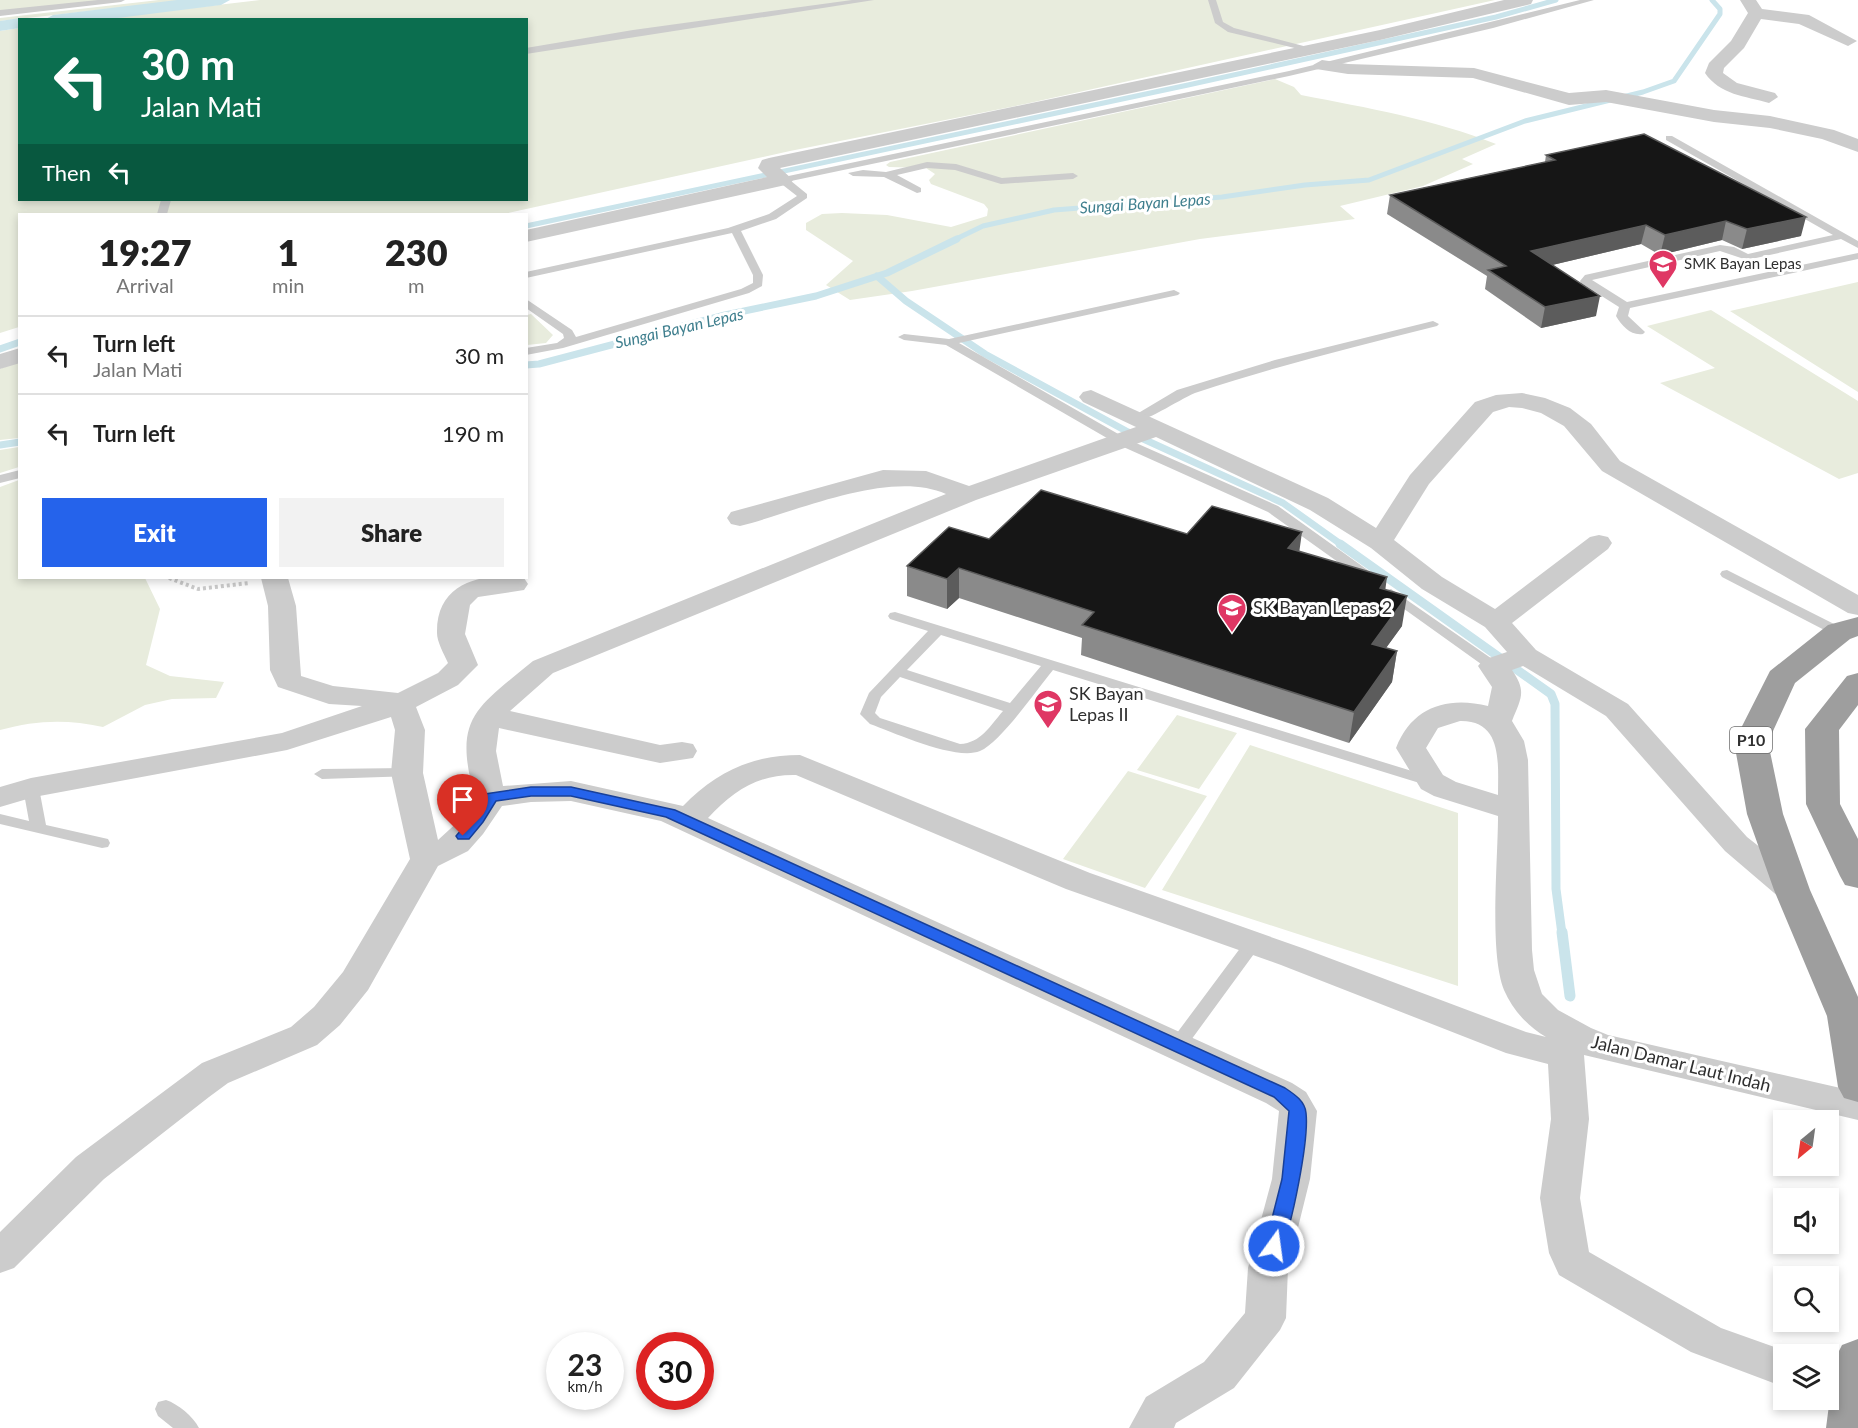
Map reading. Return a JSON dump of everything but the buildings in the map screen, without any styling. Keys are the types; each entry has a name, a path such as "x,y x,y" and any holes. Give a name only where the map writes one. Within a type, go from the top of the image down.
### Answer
{"highway":[{"name":"P10","path":"1852,622 1781,678 1750,742 1765,814 1792,890 1847,1016 1858,1087"},
{"path":"1858,683 1822,729 1823,804 1858,876"}],"street":[{"path":"528,236 777,176 769,164 777,161 1311,49 1525,0"},
{"path":"1769,96 1727,85 1719,81 1714,73 1716,67 1738,44 1752,6 1803,19 1848,41"},
{"path":"1322,65 1348,69 1474,73 1540,93 1569,99 1612,97 1641,104 1802,128 1858,146 1854,150 1858,155"},
{"path":"0,362 18,357"},
{"path":"1091,397 1138,432 1318,504 1380,542 1432,583 1495,621 1509,661 1506,680 1509,688 1497,722 1480,714 1465,711 1429,719 1418,729 1411,748 1432,782 1445,789 1514,810"},
{"path":"1380,542 1419,480 1484,407 1496,400 1513,398 1568,416 1584,431 1601,458 1611,466 1852,622"},
{"path":"0,1257 90,1168 196,1087 215,1073 304,1036 327,1016 356,981 426,859 448,850 478,819 490,798 482,773 479,744 486,718 543,668 967,495 1138,432"},
{"path":"740,518 883,478 905,476 938,479 967,495"},
{"path":"1495,621 1522,604 1599,543"},
{"path":"276,579 282,606 288,681 329,695 387,699 399,704 405,713 410,730 407,773 426,859"},
{"path":"0,797 32,788 287,741 399,704 448,679 463,665 451,634 456,602 470,590 514,584"},
{"path":"1509,661 1617,710 1641,734 1736,844 1792,890"},
{"path":"486,718 513,720 660,754 682,751"},
{"name":"Jalan Damar Laut Indah","path":"1497,722 1508,739 1513,755 1517,976 1523,993 1537,1014 1568,1045 1636,1056 1858,1106"},
{"path":"687,821 715,791 743,773 776,764 800,765 1078,881 1253,943 1519,1044 1568,1045 1570,1119 1560,1198 1573,1263 1706,1340 1773,1365"},
{"path":"490,798 531,792 571,791 670,813 1280,1093 1293,1102 1298,1111 1291,1179 1268,1268 1265,1318 1219,1375 1161,1410 1151,1428"}],"lane":[{"path":"0,13 121,0"},
{"path":"528,51 633,33 870,0"},
{"path":"1212,0 1219,23 1231,30 1311,49"},
{"path":"777,176 825,171 1322,65 1492,27 1590,0"},
{"path":"1669,138 1858,244"},
{"path":"890,174 927,165 956,167 1001,181 1073,177"},
{"path":"825,171 837,174 876,171 890,174 917,190"},
{"path":"528,275 735,229 783,212 803,196 777,176"},
{"path":"528,352 567,343 745,291 758,284 758,275 735,229"},
{"path":"1747,257 1842,236"},
{"path":"1775,273 1730,249 1720,248 1586,279 1587,283 1625,306 1858,256"},
{"path":"949,342 1174,292"},
{"path":"528,303 568,332 570,338 567,343"},
{"path":"1625,306 1622,316 1627,324 1639,332"},
{"path":"1138,432 1181,393 1279,362 1433,324"},
{"path":"904,337 949,342 1138,432 1273,509 1509,661"},
{"path":"0,480 18,475"},
{"path":"1727,574 1852,622"},
{"path":"895,616 1432,782"},
{"path":"938,629 874,696 867,714 875,721 959,749 974,748 986,741 1050,664"},
{"path":"898,672 1013,709"},
{"path":"322,774 407,773"},
{"path":"32,788 39,830"},
{"path":"0,819 102,843"},
{"path":"1177,1046 1253,943"},
{"path":"166,1409 188,1428"}],"path":[{"path":"171,579 188,589 202,591 270,579"}],"shaded area":[{"path":"0,0 110,0 0,12"},
{"path":"159,0 189,0 0,21 0,18"},
{"path":"260,0 1495,0 1025,104 790,151 509,213 18,213 18,327 0,333 0,31 18,28 18,201 528,201 528,18 107,18"},
{"path":"1275,79 1294,87 1301,95 1424,121 1496,144 1462,159 1473,164 1423,186 1340,206 1355,219 1200,239 850,300 826,285 853,261 806,230 806,223 822,214 887,215 951,227 987,216 988,209 984,204 931,184 929,180 935,174 926,168 889,167 886,165 890,162"},
{"path":"1858,282 1858,392 1730,311"},
{"path":"1711,310 1858,401 1858,473 1839,479 1660,383 1715,368 1647,326"},
{"path":"531,314 553,335 546,343 528,345 528,315"},
{"path":"18,361 18,438 0,440 0,369"},
{"path":"18,447 18,467 0,473 0,450"},
{"path":"18,480 18,579 145,579 160,609 146,665 170,676 224,682 216,698 172,699 145,705 103,727 52,722 26,724 0,730 0,487"},
{"path":"1177,715 1237,733 1199,789 1137,770"},
{"path":"1250,745 1458,813 1458,986 1162,890"},
{"path":"1128,771 1207,796 1145,888 1063,859"}],"waterway":[{"path":"70,18 221,0"},
{"path":"528,226 1188,85 1496,17 1556,0"},
{"name":"Sungai Bayan Lepas","path":"954,240 983,226 1054,210 1222,197 1305,185 1369,180 1525,121 1643,92 1674,81 1720,14 1720,9 1712,0"},
{"path":"0,26 18,23"},
{"name":"Sungai Bayan Lepas","path":"877,276 957,239"},
{"name":"Sungai Bayan Lepas","path":"528,365 539,364 725,315 816,296 877,276"},
{"path":"877,276 906,301 985,354 1128,432 1283,503 1342,545"},
{"path":"0,349 18,343"},
{"name":"Sungai Bayan Lepas","path":"0,445 18,442"},
{"path":"1340,544 1551,694 1555,704 1556,889 1562,934"},
{"path":"1562,932 1570,996"}],"place":[{"name":"SMK Bayan Lepas","path":"1663,290"},
{"name":"SK Bayan Lepas 2","path":"1232,634"},
{"name":"SK Bayan Lepas II","path":"1048,730"}],"route":[{"path":"463,836 478,819 490,798 531,792 571,791 670,813 1280,1093 1293,1102 1298,1111 1291,1179 1274,1246"}]}
